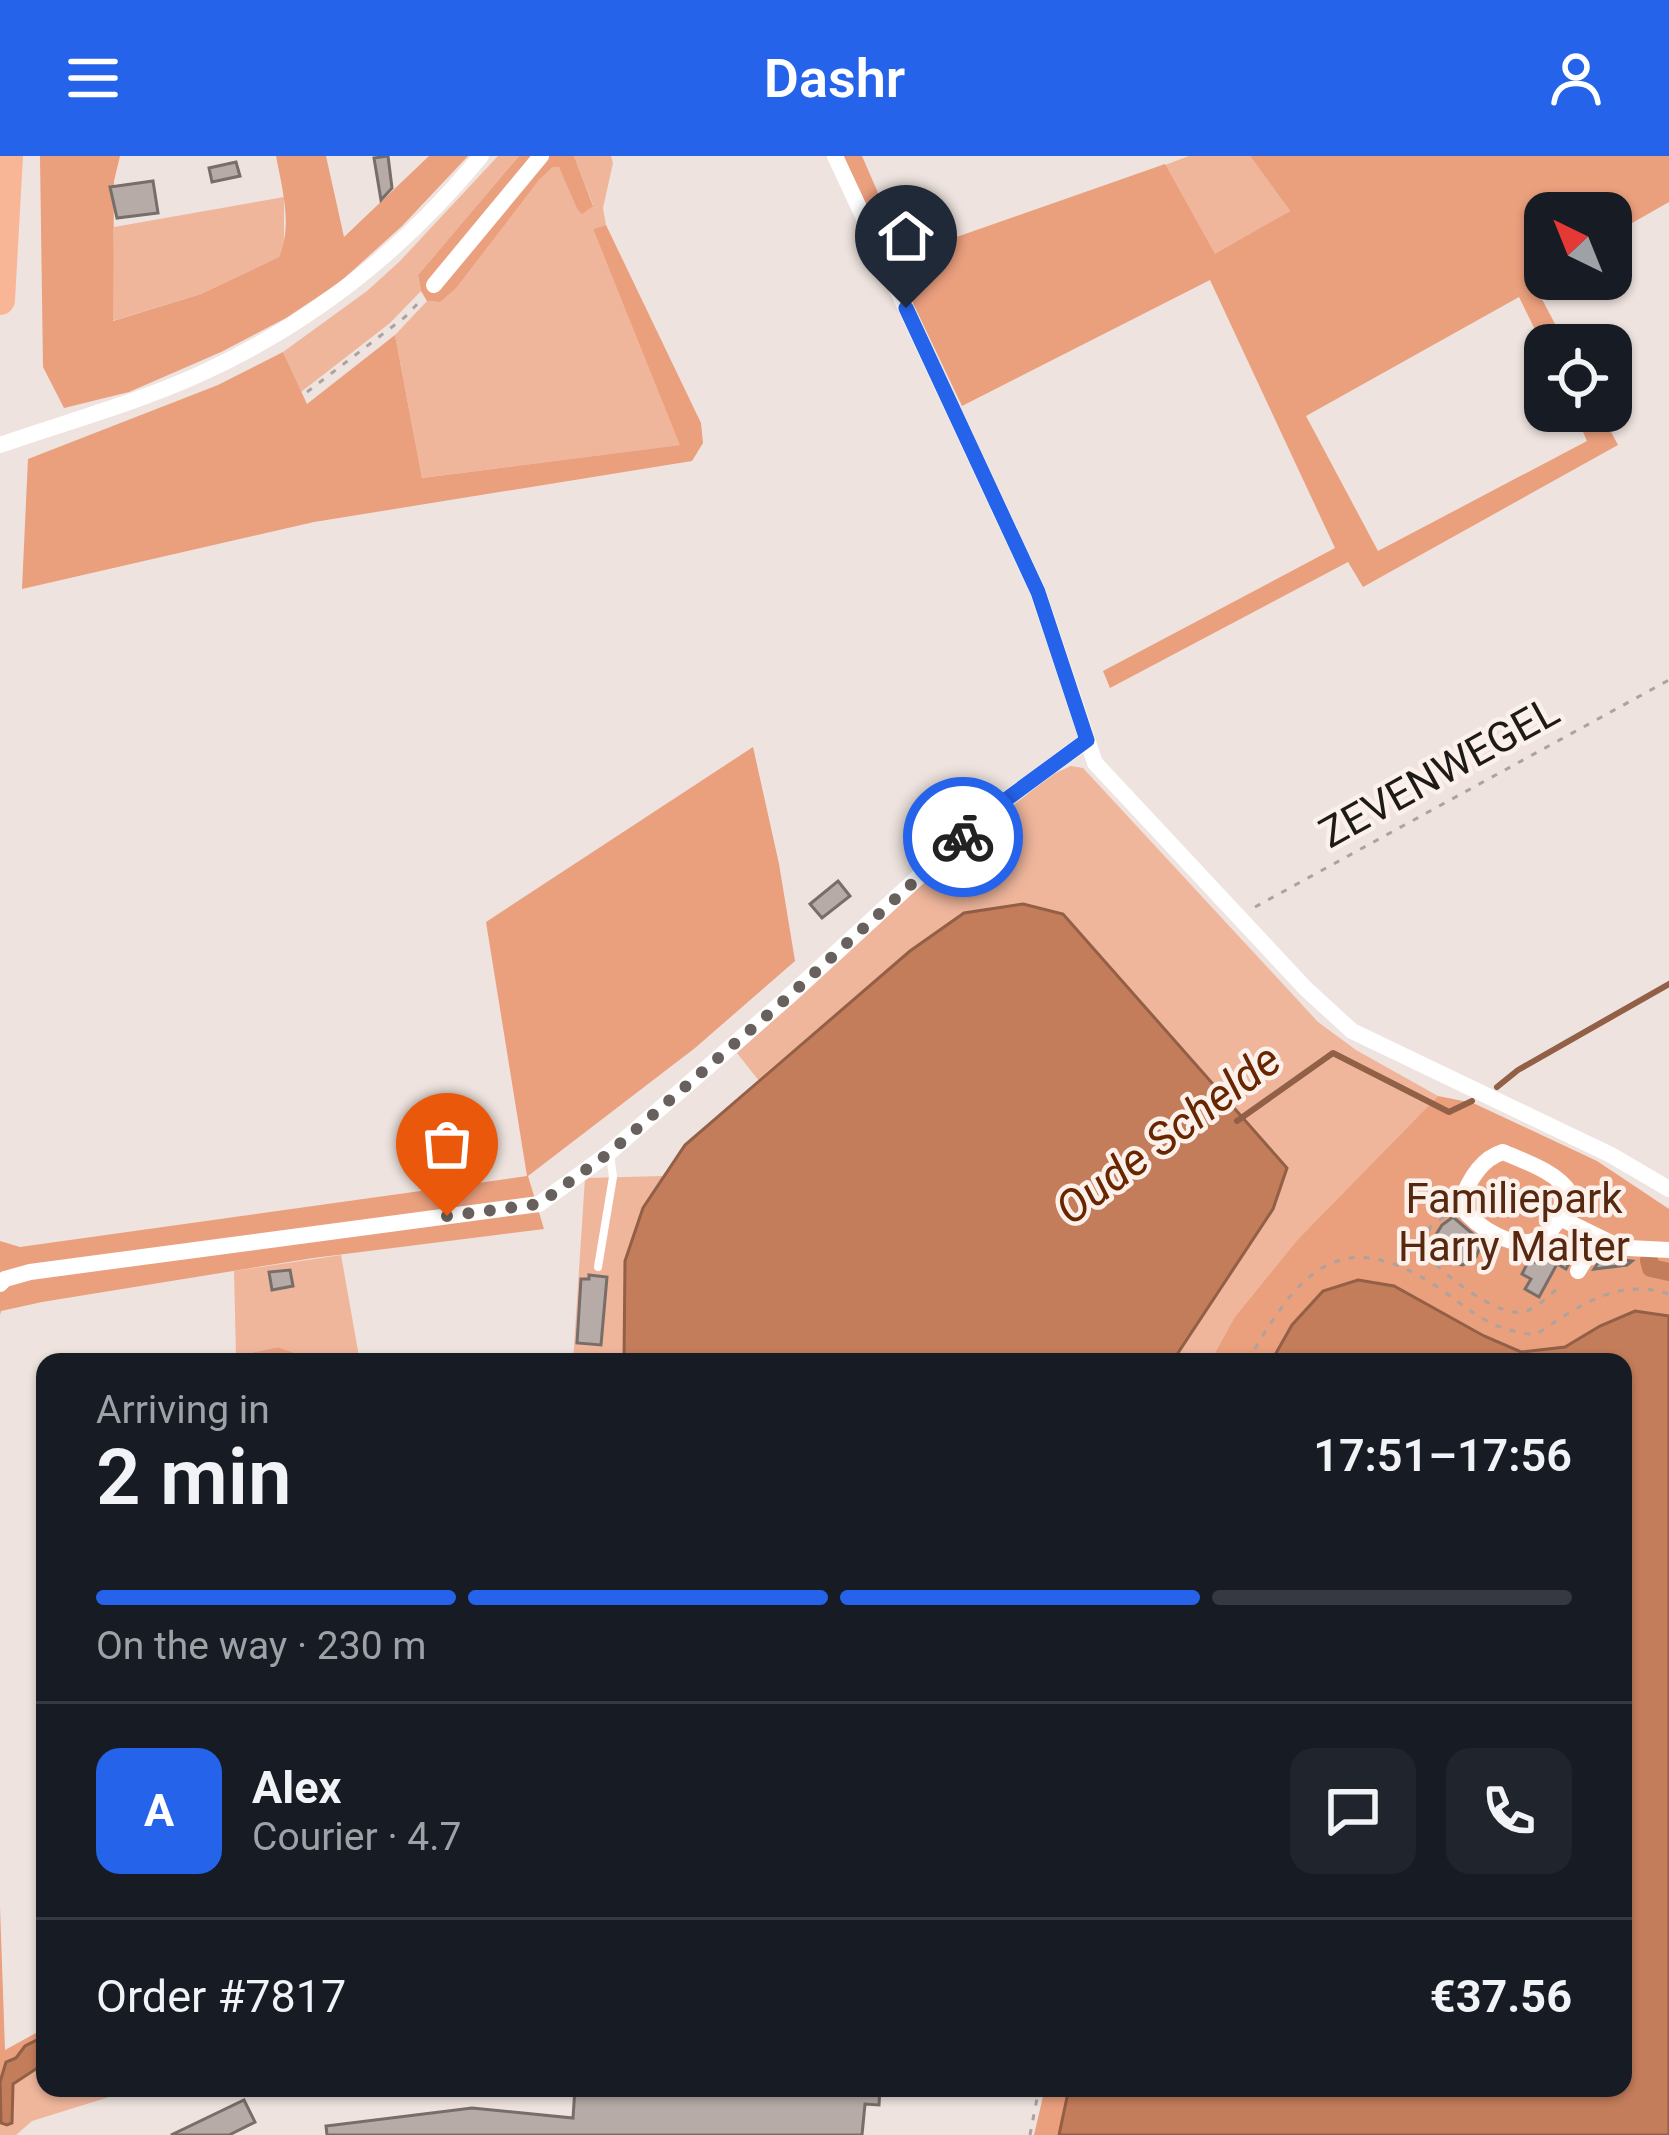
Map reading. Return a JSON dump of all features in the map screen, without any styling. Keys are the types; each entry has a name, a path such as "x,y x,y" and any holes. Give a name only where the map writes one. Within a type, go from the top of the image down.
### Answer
{"highway":[{"path":"0,300 8,156"}],"street":[{"path":"0,445 197,375 297,324 371,268 481,156"},
{"path":"434,285 541,156"},
{"path":"835,156 1038,592 1095,763 1306,989 1352,1030 1611,1155 1669,1189"},
{"path":"0,1284 30,1272 539,1204 609,1153 787,998 989,812 1087,740"},
{"path":"1503,1152 1567,1185 1570,1193 1560,1218 1544,1238 1510,1242 1474,1221 1460,1205 1481,1166 1503,1152"},
{"path":"1560,1218 1628,1248 1669,1250"},
{"path":"1574,1270 1599,1237"}],"lane":[{"path":"598,1267 613,1177 609,1153"}],"path":[{"path":"308,392 405,317 434,285"},
{"name":"ZEVENWEGEL","path":"1238,916 1669,680"},
{"path":"1460,1205 1430,1227 1425,1253 1460,1287 1512,1313 1528,1311 1574,1270"},
{"path":"1252,1353 1301,1283 1323,1265 1342,1259 1380,1259 1423,1279 1491,1325 1535,1335 1594,1299 1627,1288 1669,1294"},
{"path":"1030,2135 1037,2097"}],"shaded area":[{"path":"498,156 519,156 418,275 421,291 390,323 301,392 283,352 400,261"},
{"path":"574,156 611,156 603,208 606,225 593,229 681,445 422,478 395,335 427,301 440,302 553,167 559,166 577,209 593,205"},
{"path":"1189,156 1250,156 1290,211 1215,255 1165,165"},
{"path":"284,197 284,246 279,257 201,294 112,321 114,227"},
{"path":"1071,766 1083,768 1318,1022 1356,1050 1438,1096 1298,1239 1234,1318 1215,1353 1178,1353 1273,1209 910,951 759,1081 737,1053 979,833 1051,775"},
{"path":"664,1176 643,1208 625,1261 624,1353 574,1353 585,1178"},
{"path":"341,1255 358,1353 295,1353 278,1347 236,1353 234,1271"},
{"path":"36,2069 36,2097 109,2097 32,2121 16,2135 0,2135 0,2123 7,2125 13,2084"}],"green space":[{"path":"40,156 120,156 114,181 113,321 201,294 279,257 286,220 276,156 326,156 344,237 429,156 468,156 340,282 286,318 129,392 64,408 43,367"},
{"path":"519,156 574,156 593,206 582,214 559,167 553,167 456,288 440,302 427,301 418,275"},
{"path":"843,156 862,156 905,255 1165,164 1215,254 1290,211 1250,156 1669,156 1669,202 1632,223 1632,192 1524,192 1524,300 1542,300 1555,324 1532,324 1519,297 1306,416 1378,551 1587,441 1583,432 1611,432 1618,445 1363,587 1348,562 1110,688 1103,671 1335,548 1210,280 962,406"},
{"path":"606,225 701,423 703,443 692,461 314,522 22,589 28,459 218,385 283,352 307,404 395,335 422,478 680,445 593,229"},
{"path":"753,747 795,961 695,1048 528,1176 544,1229 313,1258 42,1302 0,1315 0,1241 20,1247 527,1176 486,922"},
{"name":"Familiepark Harry Malter","path":"1438,1096 1473,1103 1597,1161 1669,1209 1669,1316 1635,1311 1565,1347 1521,1352 1484,1336 1292,1325 1276,1353 1215,1353 1234,1318 1298,1239"},
{"path":"278,1347 295,1353 250,1353"},
{"path":"0,1907 5,2050 36,2033 36,2040 6,2062 0,2082"},
{"path":"1043,2097 1067,2097 1059,2135 1034,2135"}],"water":[{"path":"1023,904 1063,914 1287,1168 1273,1209 1178,1353 624,1353 625,1261 643,1208 685,1145 910,951 964,913"},
{"path":"1358,1280 1394,1286 1521,1352 1565,1347 1635,1311 1669,1316 1669,2135 1059,2135 1067,2097 1632,2097 1632,1353 1276,1353 1292,1325 1323,1291"},
{"path":"36,2040 36,2069 13,2084 12,2123 7,2125 1,2123 0,2082 6,2062"}],"building":[{"path":"388,156 392,188 381,200 374,158"},
{"path":"236,162 240,176 212,182 209,168"},
{"path":"153,181 158,213 117,218 110,187"},
{"path":"838,881 850,896 822,918 810,904"},
{"path":"1453,1217 1482,1242 1476,1257 1463,1265 1450,1263 1437,1252 1437,1233"},
{"path":"1563,1236 1574,1242 1571,1247 1576,1250 1566,1269 1557,1264 1539,1297 1525,1289 1531,1279 1522,1274 1529,1260 1539,1264 1545,1254 1549,1257"},
{"path":"1604,1254 1624,1260 1632,1261 1594,1269"},
{"path":"290,1270 293,1286 272,1290 269,1272"},
{"path":"607,1277 601,1345 577,1343 581,1279"},
{"path":"574,2097 879,2097 879,2105 865,2104 862,2135 327,2135 326,2126 472,2108 573,2118"},
{"path":"244,2100 255,2122 229,2135 171,2135"}],"waterway":[{"name":"Oude Schelde","path":"1497,1087 1518,1070 1669,984"},
{"name":"Oude Schelde","path":"1237,1121 1333,1053 1449,1112 1472,1101"},
{"path":"1649,1260 1651,1268 1669,1272"}],"way so far":[{"path":"447,1216 539,1204 609,1153 963,837"}],"route":[{"path":"906,308 1038,592 1087,740 989,812 963,837"}]}
